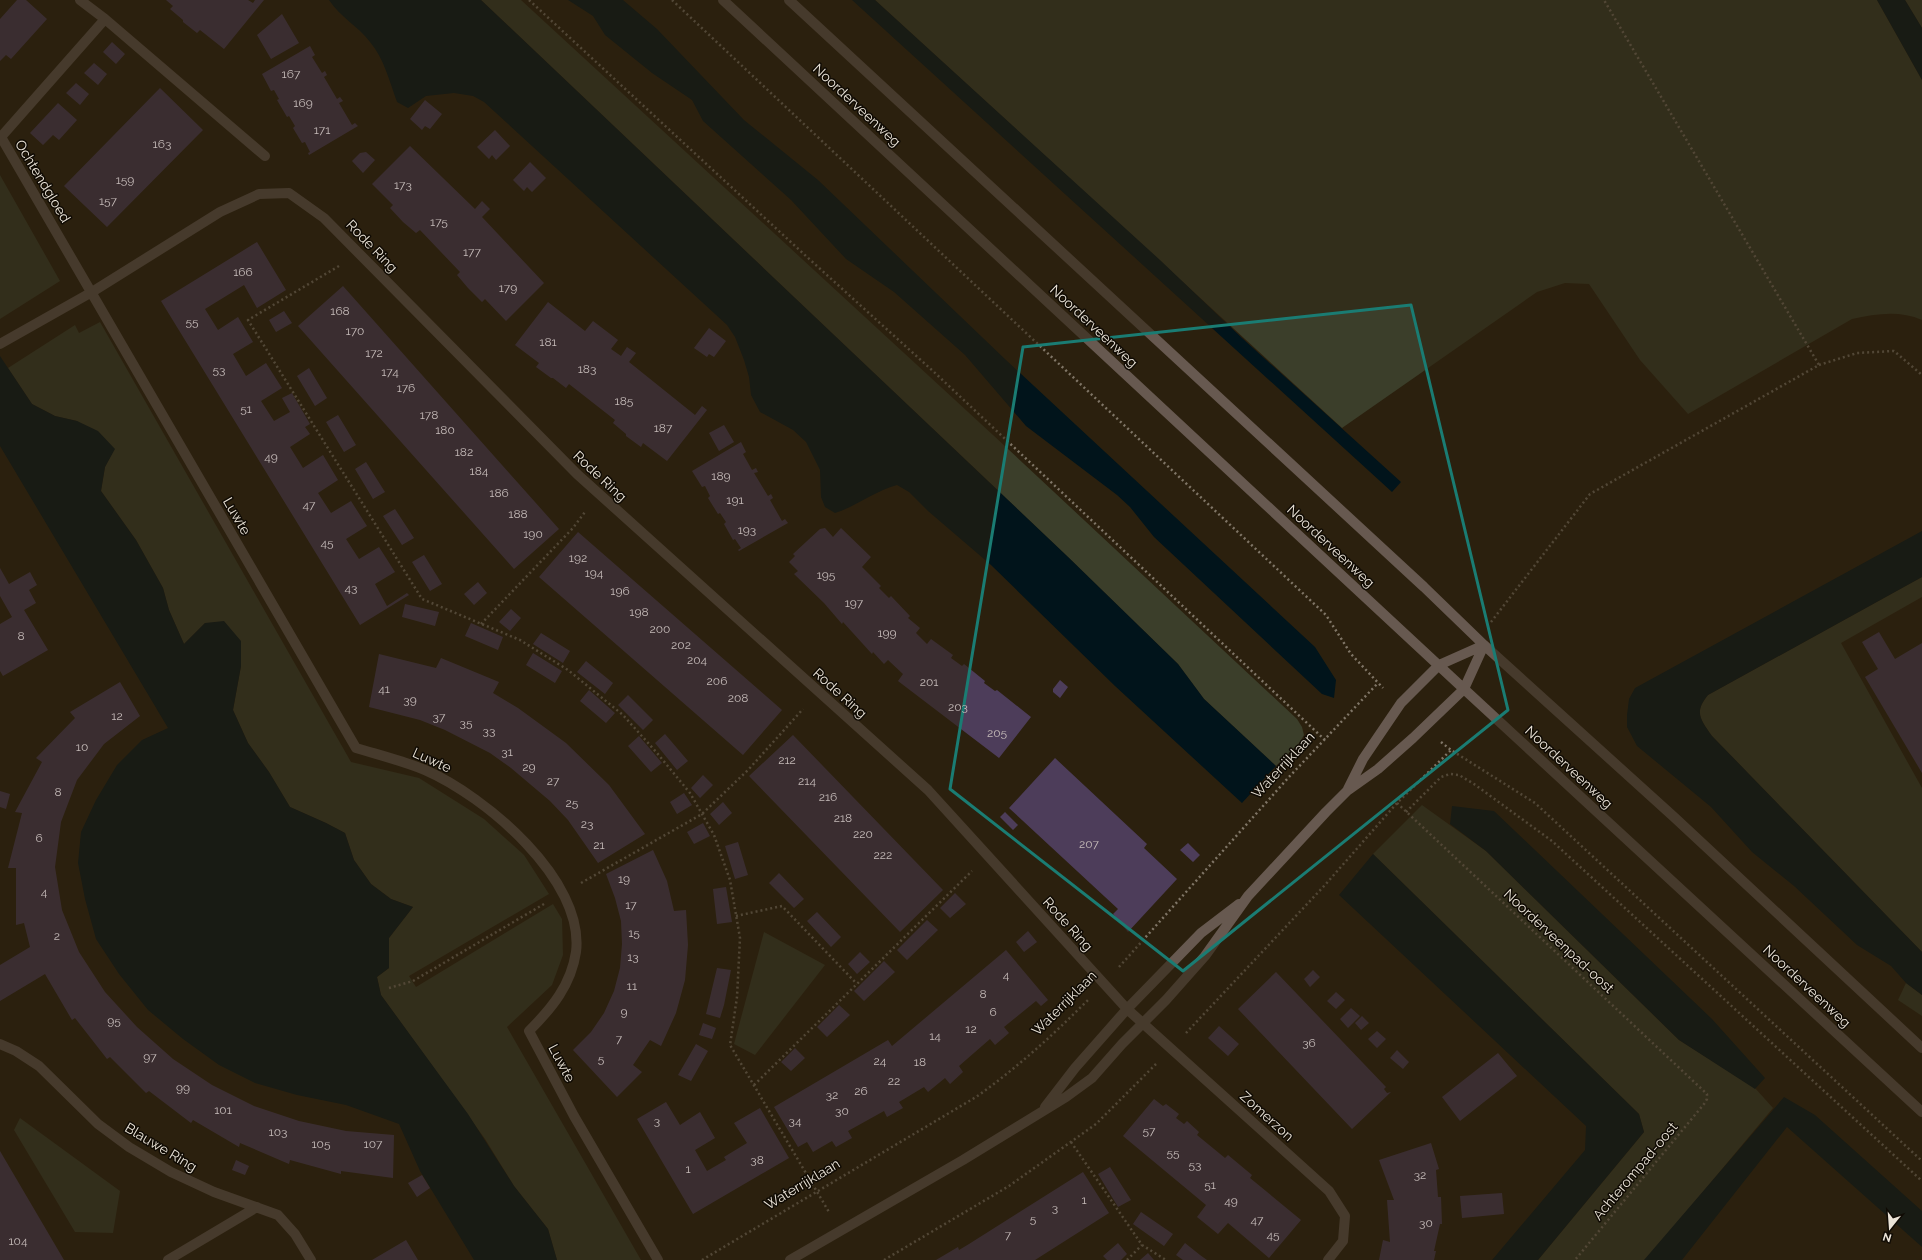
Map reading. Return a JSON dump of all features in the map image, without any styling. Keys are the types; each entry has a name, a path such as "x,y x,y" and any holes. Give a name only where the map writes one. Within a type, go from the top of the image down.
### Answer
{"street":[{"path":"80,0 105,19 265,156"},
{"name":"Noorderveenweg","path":"724,0 1922,1112"},
{"path":"789,0 1412,576 1484,645 1674,817 1922,1048"},
{"name":"Ochtendgloed","path":"92,292 1,137 105,19"},
{"name":"Rode Ring","path":"5,341 92,292 220,212 259,194 289,193 324,218 360,253 598,494 928,790 1127,1008"},
{"name":"Luwte","path":"92,292 356,748 425,770 465,791 497,815 526,844 546,868 569,903 576,929 576,952 570,973 562,993 548,1012 529,1031 574,1116 658,1260"},
{"path":"1347,791 1363,760 1401,703 1439,665 1484,645"},
{"path":"790,1260 1040,1113 1092,1078 1205,956 1248,896 1326,812 1347,791 1378,768 1413,738 1464,688 1484,645"},
{"path":"1040,1113 1127,1008 1201,933 1248,896"},
{"name":"Zomerzon","path":"1127,1008 1329,1191 1345,1216 1343,1241 1328,1260"},
{"name":"Blauwe Ring","path":"0,1044 16,1051 39,1066 98,1124 129,1147 171,1172 214,1192 278,1215 295,1234 311,1260"},
{"path":"168,1260 257,1207"}],"path":[{"path":"529,0 807,257 934,372 1325,740"},
{"name":"Waterrijklaan","path":"672,0 1326,615 1351,654 1378,683 1289,777 1104,984 1053,1036 1012,1071 988,1089 941,1119 702,1260"},
{"path":"1604,0 1819,365"},
{"path":"360,253 248,320 422,600 520,640 568,670 623,715 690,793 714,835 730,880 740,938 737,997 730,1045 841,1231"},
{"path":"1484,645 1491,621 1590,494 1819,365 1857,352 1894,351 1922,375"},
{"path":"481,624 573,528 598,494"},
{"path":"389,988 413,981 702,814 748,770 818,692"},
{"path":"1324,885 1397,803 1451,750 1535,803 1922,1161"},
{"path":"1406,812 1441,778 1450,774 1459,775 1474,784 1552,841 1922,1182"},
{"name":"Noorderveenpad-oost","path":"1397,803 1708,1094"},
{"path":"754,1085 988,856"},
{"path":"736,916 782,906 857,984"},
{"name":"Achterompad-oost","path":"1575,1260 1704,1104 1708,1094"},
{"path":"1071,1142 1142,1245 1166,1260"},
{"path":"1127,1260 1142,1245"}],"highlighted area":[{"path":"1411,305 1508,710 1183,971 950,789 1023,347"}],"green space":[{"path":"481,0 521,0 993,435 1297,719 1302,727 1304,735 1300,742 1276,766 1204,699 1178,664 1068,557"},
{"path":"875,0 1877,0 1922,80 1922,320 1896,314 1879,314 1852,319 1688,414 1640,360 1589,284 1565,283 1537,292 1342,428"},
{"path":"1905,0 1922,0 1922,28"},
{"path":"0,175 60,281 0,319"},
{"path":"100,322 351,762 419,778 484,819 524,855 549,894 409,976 416,987 553,904 562,919 563,955 552,985 507,1027 641,1260 557,1260 548,1229 514,1186 485,1139 381,995 377,977 389,968 389,938 413,907 391,899 371,884 354,860 345,833 290,807 269,772 248,743 233,710 241,666 205,623 184,644 169,610 163,588 136,540 101,491 105,467 114,449 77,421 55,416 32,404 8,368 75,325 79,333"},
{"path":"1922,577 1922,597 1841,643 1922,788 1922,952 1712,736 1704,725 1700,716 1700,711 1701,706 1708,695"},
{"path":"1422,805 1486,851 1679,1040 1755,1088 1773,1108 1646,1260 1538,1260 1644,1132 1639,1114 1373,854"},
{"path":"764,932 825,965 755,1055 734,1044"},
{"path":"1906,983 1922,995 1922,1016 1898,1000"},
{"path":"20,1118 120,1191 113,1233 75,1232 14,1130"}],"shaded area":[{"path":"329,0 481,0 1068,557 1178,664 1204,699 1276,766 1242,803 1115,686 991,565 928,511 909,492 897,485 835,513 825,507 821,497 820,470 806,442 793,430 760,412 751,395 749,377 744,360 735,337 727,325 484,102 473,96 454,93 426,96 408,108 397,102 386,71 375,48 360,31 333,6"},
{"path":"568,0 623,0 657,29 744,120 818,180 1006,360 1315,647 1336,680 1334,698 1322,694 1154,537 1130,507 1117,495 1026,426 965,355 894,292 846,259 791,200 703,121 692,100 652,73 605,35 593,16"},
{"path":"852,0 875,0 1160,260 1242,338 1401,482 1392,492"},
{"path":"1877,0 1905,0 1922,28 1922,80"},
{"path":"0,356 32,404 55,416 77,421 98,431 115,449 105,467 101,491 136,540 163,588 169,610 184,644 205,623 224,621 241,641 241,666 233,710 248,743 269,772 290,807 345,833 354,860 371,884 391,899 413,907 389,938 389,968 377,977 381,995 468,1114 514,1186 548,1229 557,1260 474,1260 420,1171 399,1124 346,1105 297,1095 255,1083 219,1065 183,1039 148,1010 119,974 96,939 85,899 78,863 81,832 96,800 117,765 142,740 168,728 0,446"},
{"path":"1922,531 1922,577 1708,695 1701,706 1700,716 1704,725 1712,736 1922,952 1922,995 1906,983 1891,966 1857,945 1794,886 1752,852 1711,807 1637,746 1627,727 1627,715 1629,699 1635,688"},
{"path":"1452,806 1494,811 1712,1019 1765,1078 1755,1089 1679,1040 1486,851 1450,824"},
{"path":"1373,854 1639,1114 1644,1132 1538,1260 1492,1260 1585,1150 1586,1126 1339,895"},
{"path":"1784,1097 1815,1115 1922,1211 1922,1247 1787,1127 1682,1260 1644,1260"}],"building":[{"path":"17,0 26,0 47,19 11,59 6,55 0,61 0,19"},
{"path":"166,0 248,0 253,3 255,0 264,0 224,49 200,30 197,33 183,22 183,20 170,9 173,6"},
{"path":"282,14 299,43 271,59 257,35"},
{"path":"112,42 125,54 116,64 103,52"},
{"path":"310,46 315,55 312,57 322,73 325,71 327,75 324,77 337,99 340,97 343,101 339,103 352,125 355,123 358,126 309,155 308,153 310,152 305,142 302,143 293,128 295,126 289,116 287,117 277,100 279,99 274,90 271,91 262,74"},
{"path":"94,63 107,74 98,85 84,73"},
{"path":"76,83 89,94 80,105 66,93"},
{"path":"160,88 203,130 107,227 64,186"},
{"path":"425,100 442,114 430,129 425,126 422,130 410,119"},
{"path":"58,103 77,120 59,140 53,135 43,145 30,133"},
{"path":"495,130 510,146 496,160 492,155 489,159 477,147"},
{"path":"410,146 475,209 482,201 490,209 482,217 544,283 506,321 485,299 482,302 468,288 457,275 460,272 420,230 416,233 403,222 390,208 393,205 372,184"},
{"path":"366,152 375,160 363,173 352,161 360,153"},
{"path":"530,162 546,178 532,192 527,187 524,191 513,180"},
{"path":"257,242 286,290 257,308 244,285 205,309 218,330 238,317 253,342 233,354 246,376 266,363 282,388 261,401 274,421 290,412 282,398 292,393 310,424 305,427 310,434 290,447 303,468 323,455 338,480 318,493 331,513 351,501 367,526 346,539 359,559 379,547 395,572 375,584 387,606 407,593 409,595 360,625 161,301"},
{"path":"343,286 559,529 514,569 298,326"},
{"path":"548,302 585,331 593,321 618,340 611,349 621,356 627,347 636,353 629,362 695,415 702,406 707,410 667,461 643,443 641,447 626,436 626,434 613,423 615,420 569,384 566,388 536,367 539,363 515,345"},
{"path":"284,311 292,323 276,332 269,320"},
{"path":"709,328 726,341 714,357 709,354 707,357 694,348"},
{"path":"309,368 327,398 315,406 297,376"},
{"path":"338,415 356,445 344,452 326,422"},
{"path":"724,425 734,442 719,451 709,433"},
{"path":"741,442 746,452 743,454 752,470 756,468 758,472 754,473 768,496 771,494 773,498 770,500 782,521 785,519 788,523 739,551 738,550 741,548 735,539 733,540 724,524 726,522 720,513 718,514 708,498 710,496 705,486 702,487 692,471"},
{"path":"366,462 385,492 373,499 355,469"},
{"path":"395,509 414,538 402,545 383,516"},
{"path":"825,528 833,537 841,528 871,557 862,567 881,586 879,588 889,598 891,596 910,616 908,618 920,628 916,633 927,644 931,639 953,655 951,658 962,666 964,664 985,681 984,683 995,691 997,690 1031,717 999,758 898,681 903,674 888,660 884,664 873,652 872,654 843,622 842,624 824,603 794,574 798,571 789,562 795,556 793,554 820,529"},
{"path":"578,532 782,710 743,755 539,577"},
{"path":"424,555 442,584 430,591 412,562"},
{"path":"0,568 9,584 30,572 37,585 29,590 36,603 24,610 48,650 3,676 0,671 0,624 12,617 0,596"},
{"path":"478,582 487,593 474,605 464,594"},
{"path":"405,604 439,612 435,626 402,617"},
{"path":"511,609 521,618 510,631 499,622"},
{"path":"471,623 503,637 498,650 465,636"},
{"path":"1879,632 1895,659 1922,643 1922,773 1865,677 1878,669 1862,642"},
{"path":"541,633 570,651 563,663 533,644"},
{"path":"533,653 562,671 555,683 526,665"},
{"path":"379,654 436,668 441,658 499,682 493,693 518,708 566,743 609,785 645,834 598,863 568,820 550,801 511,768 490,753 445,730 420,720 369,707"},
{"path":"586,661 613,683 605,694 577,672"},
{"path":"1060,680 1068,687 1060,698 1053,692 1053,689"},
{"path":"120,682 140,716 104,744 77,780 61,822 55,867 62,910 79,952 105,992 137,1027 173,1059 212,1085 254,1106 299,1121 346,1131 394,1135 393,1178 341,1171 341,1174 290,1160 289,1164 240,1143 239,1147 193,1120 191,1123 149,1091 146,1093 110,1057 107,1059 75,1018 72,1020 45,974 0,1001 0,965 30,947 24,923 16,925 16,868 8,868 22,813 15,812 42,762 36,758 75,718 70,712"},
{"path":"589,690 615,713 606,723 580,701"},
{"path":"628,695 653,720 643,730 618,705"},
{"path":"665,734 688,761 677,770 655,743"},
{"path":"793,735 943,890 900,932 749,776"},
{"path":"639,736 662,763 651,772 628,746"},
{"path":"1055,758 1147,844 1144,848 1177,879 1128,932 1113,914 1118,909 1009,808"},
{"path":"703,775 713,785 700,798 691,788"},
{"path":"0,791 10,794 6,809 0,807"},
{"path":"684,793 692,805 677,814 670,802"},
{"path":"723,802 732,813 719,825 710,814"},
{"path":"1005,812 1018,825 1013,830 1000,817"},
{"path":"703,823 710,836 694,844 687,832"},
{"path":"738,842 748,875 735,879 725,846"},
{"path":"1188,843 1200,855 1193,862 1180,850"},
{"path":"653,850 667,881 674,911 686,910 688,945 685,980 676,1013 661,1046 650,1040 633,1065 642,1072 617,1097 573,1050 591,1032 604,1013 614,991 620,968 622,944 621,921 615,898 606,874"},
{"path":"779,873 804,899 794,908 769,883"},
{"path":"726,887 732,922 717,924 713,889"},
{"path":"955,893 966,904 950,918 940,908"},
{"path":"817,912 841,937 831,947 807,921"},
{"path":"927,920 938,930 907,960 897,950"},
{"path":"1028,931 1037,942 1024,952 1016,942"},
{"path":"1006,950 1048,1000 1041,1006 1036,1001 1004,1027 1009,1033 995,1045 990,1039 959,1066 963,1072 950,1084 945,1078 928,1092 924,1087 899,1102 903,1108 887,1117 884,1111 848,1131 852,1138 836,1147 832,1141 813,1152 807,1142 798,1147 774,1107 888,1040 892,1046"},
{"path":"860,952 870,962 857,974 848,964"},
{"path":"884,961 895,972 864,1001 854,991"},
{"path":"717,968 731,970 720,1018 706,1014"},
{"path":"1313,970 1320,977 1310,987 1304,979"},
{"path":"1276,972 1386,1087 1384,1089 1387,1093 1391,1092 1352,1129 1238,1009"},
{"path":"1336,992 1345,1000 1336,1009 1327,1001"},
{"path":"839,1005 850,1015 827,1037 817,1027"},
{"path":"1351,1008 1360,1016 1348,1028 1340,1019"},
{"path":"1362,1016 1369,1023 1361,1030 1355,1023"},
{"path":"703,1023 716,1028 712,1039 699,1035"},
{"path":"1219,1026 1239,1044 1228,1056 1208,1038"},
{"path":"1377,1031 1386,1039 1377,1048 1368,1039"},
{"path":"696,1044 708,1051 691,1081 678,1075"},
{"path":"795,1048 805,1058 791,1071 781,1062"},
{"path":"1397,1050 1409,1062 1403,1069 1390,1058"},
{"path":"1498,1053 1517,1076 1460,1121 1442,1097"},
{"path":"1154,1099 1163,1106 1166,1104 1179,1114 1176,1118 1184,1124 1187,1121 1199,1132 1197,1135 1225,1158 1228,1155 1252,1175 1250,1178 1301,1220 1269,1258 1228,1223 1218,1234 1197,1217 1206,1205 1123,1136"},
{"path":"666,1102 680,1125 700,1112 715,1138 695,1150 707,1171 726,1160 724,1157 747,1143 734,1123 760,1108 789,1158 693,1214 637,1119"},
{"path":"1431,1143 1439,1169 1436,1170 1438,1197 1441,1197 1442,1224 1440,1224 1434,1251 1436,1251 1434,1260 1379,1260 1383,1240 1390,1242 1387,1200 1394,1200 1379,1160"},
{"path":"0,1151 37,1214 64,1260 0,1260"},
{"path":"236,1160 249,1166 245,1175 232,1170"},
{"path":"1110,1167 1131,1200 1118,1207 1098,1174"},
{"path":"1083,1172 1109,1213 1035,1260 936,1260 958,1247 959,1250"},
{"path":"422,1175 430,1188 417,1197 408,1183"},
{"path":"1502,1193 1504,1214 1462,1218 1460,1196"},
{"path":"1141,1212 1173,1234 1164,1246 1133,1224"},
{"path":"406,1240 418,1260 372,1260"},
{"path":"1118,1243 1127,1254 1121,1260 1107,1260 1103,1256"},
{"path":"1185,1243 1207,1260 1183,1260 1176,1255"},
{"path":"1148,1253 1154,1260 1140,1260"}]}
